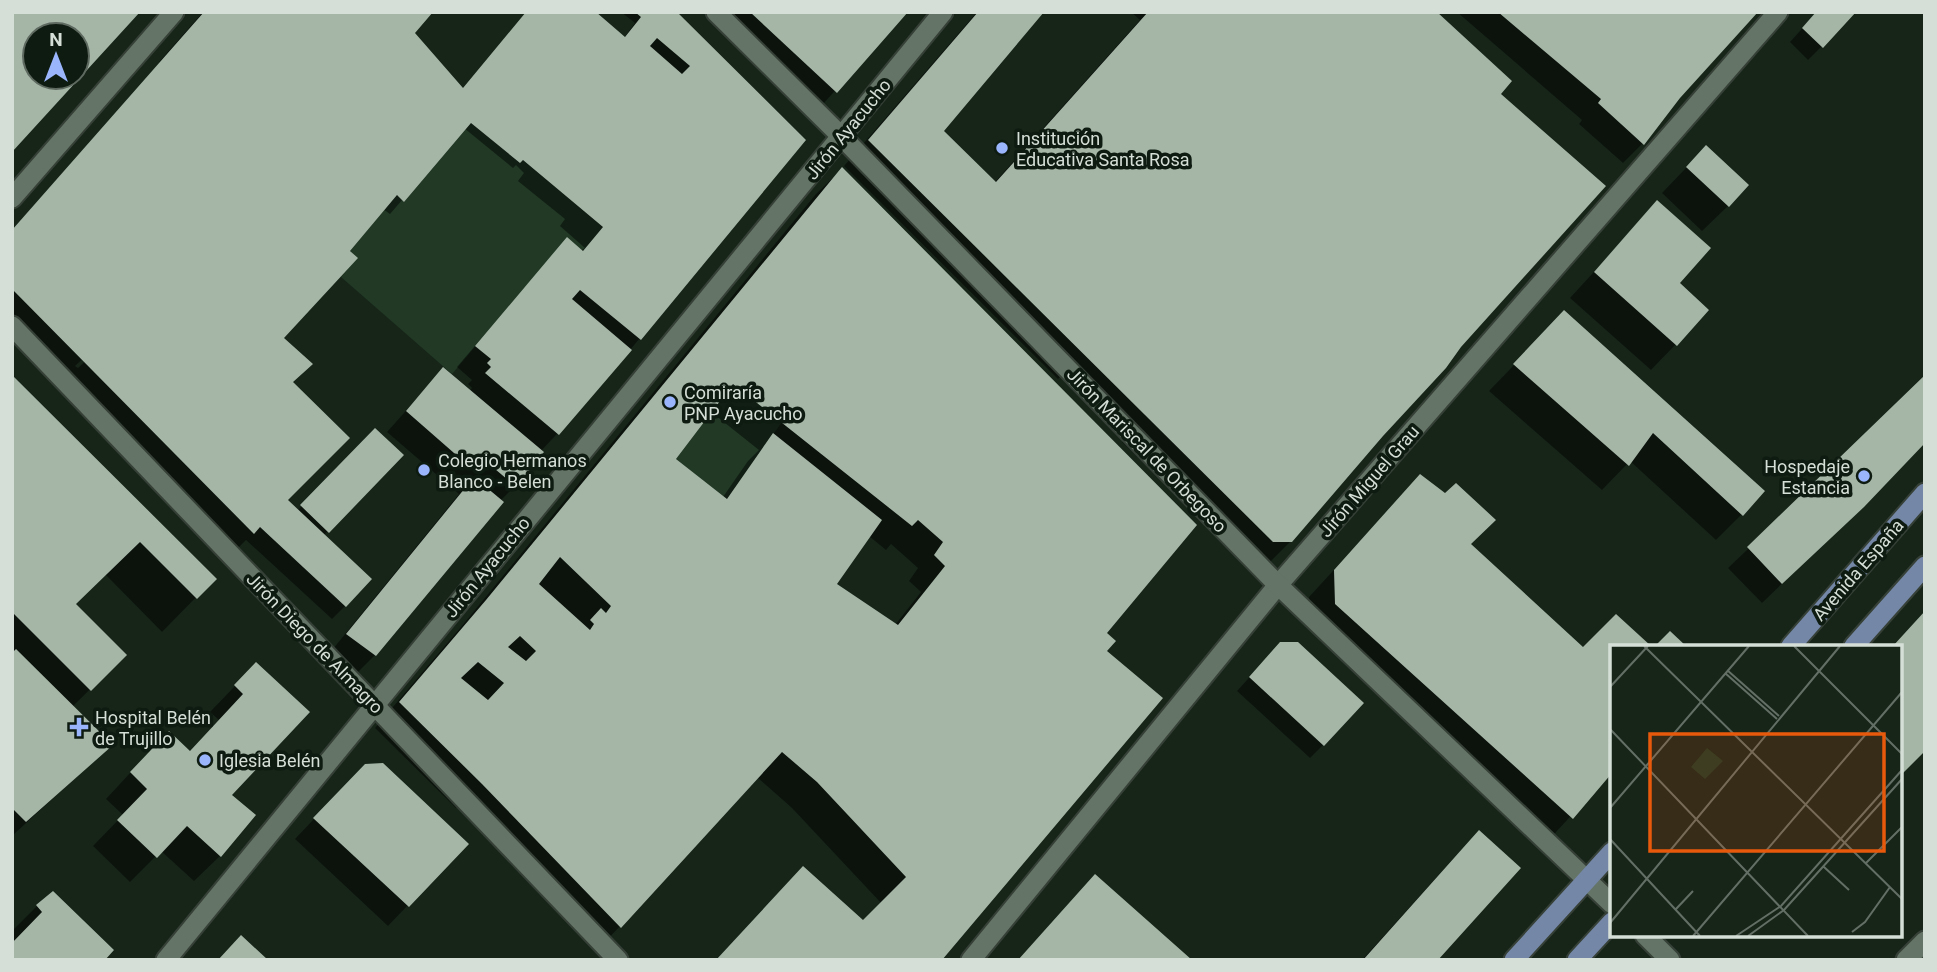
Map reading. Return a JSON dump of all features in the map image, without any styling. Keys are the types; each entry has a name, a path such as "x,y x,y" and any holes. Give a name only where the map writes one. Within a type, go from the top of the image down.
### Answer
{"main road":[{"name":"Avenida España","path":"1792,645 1925,493"},
{"path":"1855,645 1925,566"},
{"path":"1514,960 1610,854"},
{"path":"1577,960 1610,924"}],"street":[{"path":"12,198 174,12"},
{"name":"Jirón Mariscal de Orbegoso","path":"716,12 842,137 1278,585 1610,902"},
{"name":"Jirón Ayacucho","path":"166,960 943,12"},
{"name":"Jirón Miguel Grau","path":"971,960 1278,585 1778,12"},
{"name":"Jirón Diego de Almagro","path":"12,326 618,960"},
{"path":"1646,937 1670,960"},
{"path":"1906,960 1925,941"}],"green space":[{"path":"471,123 520,163 523,160 603,227 583,251 567,238 452,374 341,277 357,258 350,251 397,195 404,202"},
{"path":"733,384 782,422 727,499 676,459"}],"building":[{"path":"12,12 140,12 91,66 91,21 21,21 21,91 68,91 12,152"},
{"path":"204,12 433,12 415,33 463,88 526,12 596,12 625,37 641,17 635,12 677,12 806,140 641,340 580,290 572,299 632,350 559,435 485,373 491,367 487,363 491,359 475,346 567,237 583,251 603,227 523,160 520,163 471,123 404,202 397,195 350,251 358,258 284,338 313,364 293,382 350,438 288,500 372,579 346,607 260,527 254,534 12,289 12,230","holes":["657,38 690,66 682,74 650,46"]},
{"path":"750,12 908,12 837,93"},
{"path":"978,12 1044,12 944,131 996,182 1148,12 1437,12 1512,81 1501,94 1606,186 1461,347 1446,368 1383,436 1292,542 1273,542 868,140"},
{"path":"1498,12 1758,12 1680,98 1644,145 1598,103 1601,99"},
{"path":"1816,12 1856,12 1823,48 1802,28"},
{"path":"1706,145 1749,185 1729,207 1686,167"},
{"path":"842,167 1197,525 1107,633 1116,641 1107,651 1163,698 942,960 716,960 803,866 863,920 906,877 817,782 782,752 621,928 399,702","holes":["733,384 912,526 918,520 943,542 934,555 945,566 898,625 837,584 882,520 773,433 727,499 676,459","560,557 611,606 606,613 601,608 590,620 594,624 590,630 539,584","520,636 536,651 526,661 508,647","478,662 504,683 488,700 461,678"]},
{"path":"1657,200 1711,248 1680,283 1709,310 1677,346 1594,272"},
{"path":"1564,310 1765,491 1743,516 1653,433 1629,466 1513,364"},
{"path":"443,367 544,452 516,487 488,463 478,474 406,411"},
{"path":"12,375 217,579 197,599 140,542 76,604 127,655 91,691 14,614 12,615"},
{"path":"1925,375 1925,443 1864,507 1782,584 1747,547"},
{"path":"375,428 404,455 329,533 300,505"},
{"path":"1420,474 1445,493 1456,483 1496,520 1471,544 1583,647 1616,614 1650,645 1610,645 1610,775 1573,819 1335,604 1334,570"},
{"path":"474,477 504,502 376,656 346,634"},
{"path":"1925,611 1925,751 1902,774 1902,645 1894,645"},
{"path":"1670,631 1685,645 1658,645"},
{"path":"1280,642 1298,642 1364,703 1324,746 1249,677"},
{"path":"16,649 113,745 26,822 12,808 12,653"},
{"path":"256,662 310,712 232,795 256,815 221,857 187,826 157,858 117,820 147,789 130,772 169,731 190,751 243,694 234,685"},
{"path":"383,763 469,844 409,907 313,818 365,764"},
{"path":"1479,830 1521,868 1438,960 1363,960"},
{"path":"1095,874 1192,960 1018,960"},
{"path":"53,891 114,950 105,960 12,960 12,943 42,912 36,905"},
{"path":"241,935 268,960 218,960"}],"place":[{"name":"Institución Educativa Santa Rosa","path":"1002,148"},
{"name":"Comiraría PNP Ayacucho","path":"670,402"},
{"name":"Colegio Hermanos Blanco - Belen","path":"424,470"},
{"name":"Hospedaje Estancia","path":"1864,476"},
{"name":"Hospital Belén de Trujillo","path":"79,727"},
{"name":"Iglesia Belén","path":"205,760"}]}
